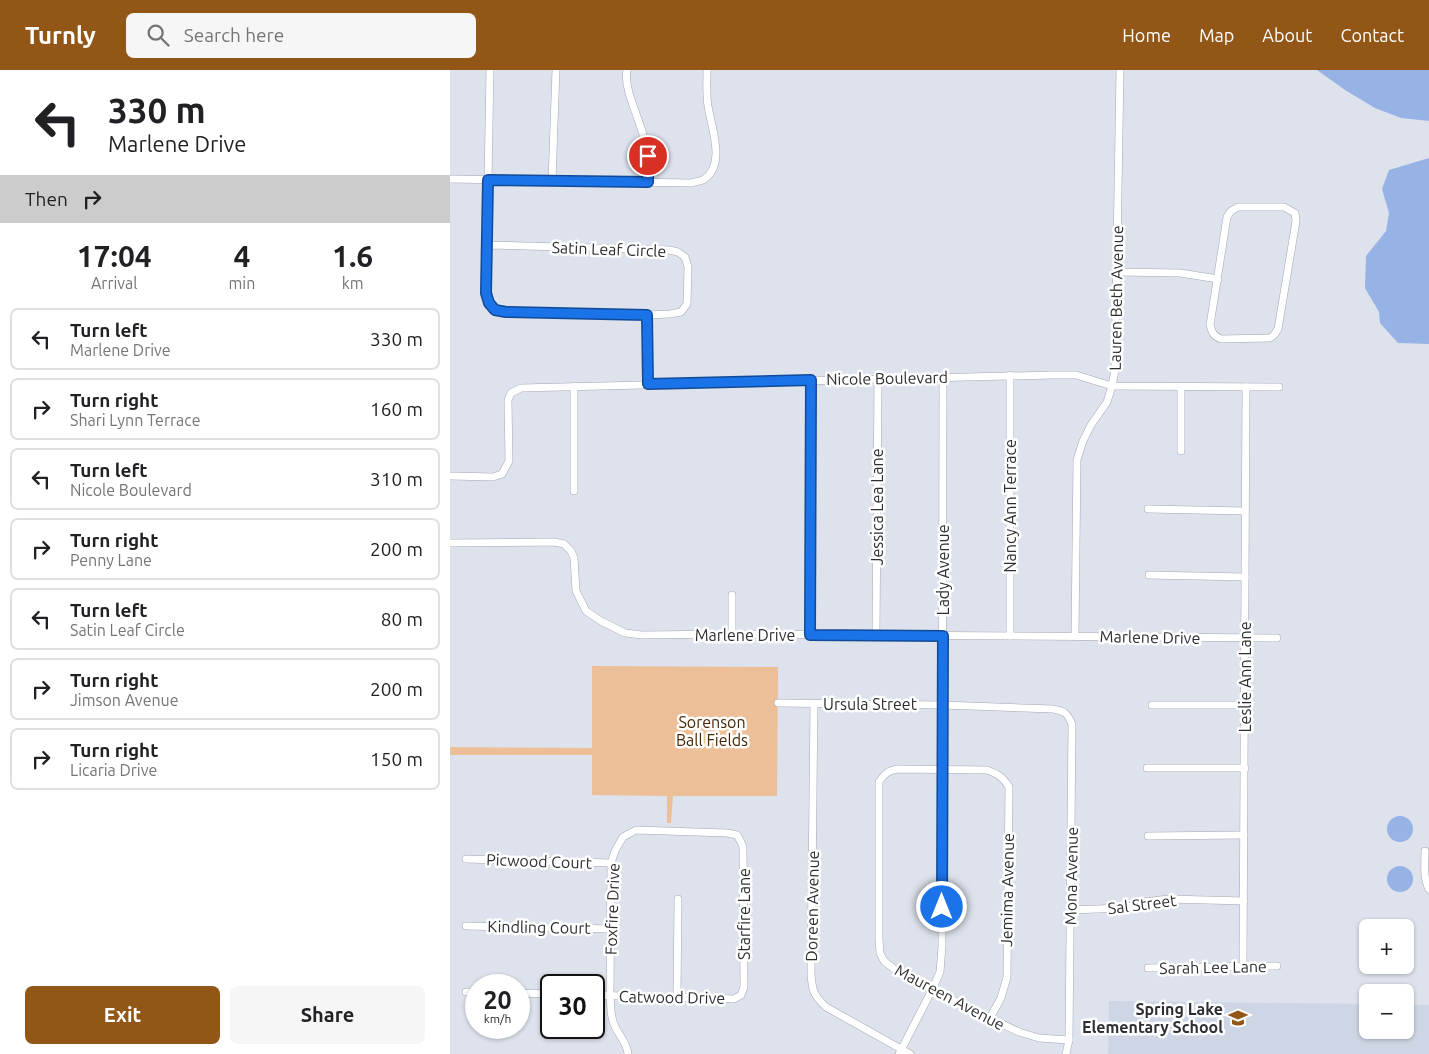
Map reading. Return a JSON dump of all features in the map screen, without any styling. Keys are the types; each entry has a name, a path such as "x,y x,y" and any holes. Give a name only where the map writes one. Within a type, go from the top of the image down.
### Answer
{"street":[{"path":"488,245 490,70"},
{"path":"552,181 556,70"},
{"path":"627,70 626,75 631,98 643,133 648,156 648,182"},
{"path":"450,178 691,183 702,180 712,171 716,159 715,140 708,106 706,70"},
{"name":"Lauren Beth Avenue","path":"1075,636 1077,460 1091,425 1107,402 1115,370 1120,70"},
{"path":"1238,207 1284,207 1294,213 1296,221 1288,274 1278,328 1274,335 1270,338 1221,339 1216,337 1210,325 1218,279 1228,217 1231,211 1238,207"},
{"name":"Satin Leaf Circle","path":"488,245 669,250 678,252 685,257 688,267 687,304 681,312 647,315 506,312 495,310 489,303 486,293 488,245"},
{"path":"1117,272 1180,273 1218,279"},
{"path":"647,315 648,384"},
{"name":"Nicole Boulevard","path":"450,476 493,477 502,474 509,461 508,400 511,393 521,388 1010,375 1076,375 1112,386 1279,388"},
{"name":"Nancy Ann Terrace","path":"1010,375 1010,636"},
{"name":"Lady Avenue","path":"900,1052 940,972 942,946 943,376"},
{"name":"Jessica Lea Lane","path":"876,635 878,378"},
{"path":"810,635 811,380"},
{"path":"574,386 574,491"},
{"path":"1181,387 1181,451"},
{"name":"Leslie Ann Lane","path":"1243,966 1246,387"},
{"path":"1148,509 1245,511"},
{"name":"Marlene Drive","path":"450,543 554,542 564,544 571,551 574,558 576,591 586,611 625,633 642,635 1276,638"},
{"path":"1149,575 1245,577"},
{"path":"732,595 732,634"},
{"name":"Ursula Street","path":"778,704 942,705 1053,709"},
{"name":"Doreen Avenue","path":"814,704 812,988 817,999 826,1007 900,1052 910,1054"},
{"path":"1152,704 1244,705"},
{"name":"Mona Avenue","path":"1053,709 1062,710 1067,714 1072,724 1069,1040 1066,1054"},
{"path":"1147,768 1245,768"},
{"name":"Maureen Avenue","path":"943,770 898,769 888,771 879,782 880,953 884,961 894,969 932,990 1019,1032 1040,1038 1069,1040"},
{"name":"Jemima Avenue","path":"943,770 987,770 1003,778 1008,787 1007,977 1001,998 990,1018"},
{"name":"Foxfire Drive","path":"628,1054 611,1015 612,863 615,851 623,837 636,830 727,833"},
{"name":"Starfire Lane","path":"727,833 737,836 743,847 744,987 741,994 734,999"},
{"path":"1148,836 1244,835"},
{"path":"1425,851 1425,876 1429,889"},
{"name":"Picwood Court","path":"466,859 612,863"},
{"path":"677,997 678,899"},
{"name":"Sal Street","path":"1070,910 1126,908 1143,902 1169,899 1244,901"},
{"name":"Kindling Court","path":"466,926 611,929"},
{"name":"Sarah Lee Lane","path":"1148,968 1277,966"},
{"name":"Catwood Drive","path":"605,996 734,999"}],"shaded area":[{"name":"Spring Lake Elementary School","path":"1109,1001 1359,1004 1359,1039 1414,1039 1414,1005 1429,1005 1429,1054 1108,1054"}],"green space":[{"name":"Sorenson Ball Fields","path":"592,666 778,667 777,796 673,796 671,823 667,823 667,796 592,795 592,755 450,755 450,747 592,748"}],"water":[{"path":"1317,70 1429,70 1429,121 1401,118 1375,108"},
{"path":"1429,158 1429,344 1398,343 1380,323 1379,312 1365,288 1366,256 1386,231 1389,213 1382,189 1389,170"},
{"path":"1400,816 1409,820 1413,829 1409,838 1400,842 1391,838 1387,829 1391,820"},
{"path":"1400,866 1409,870 1413,879 1409,888 1400,892 1391,888 1387,879 1391,870"}],"place":[{"name":"Spring Lake Elementary School","path":"1238,1018"}],"route":[{"path":"648,156 648,182 488,180 486,293 489,303 495,310 506,312 647,315 648,384 811,380 810,635 943,636 942,907"}]}
